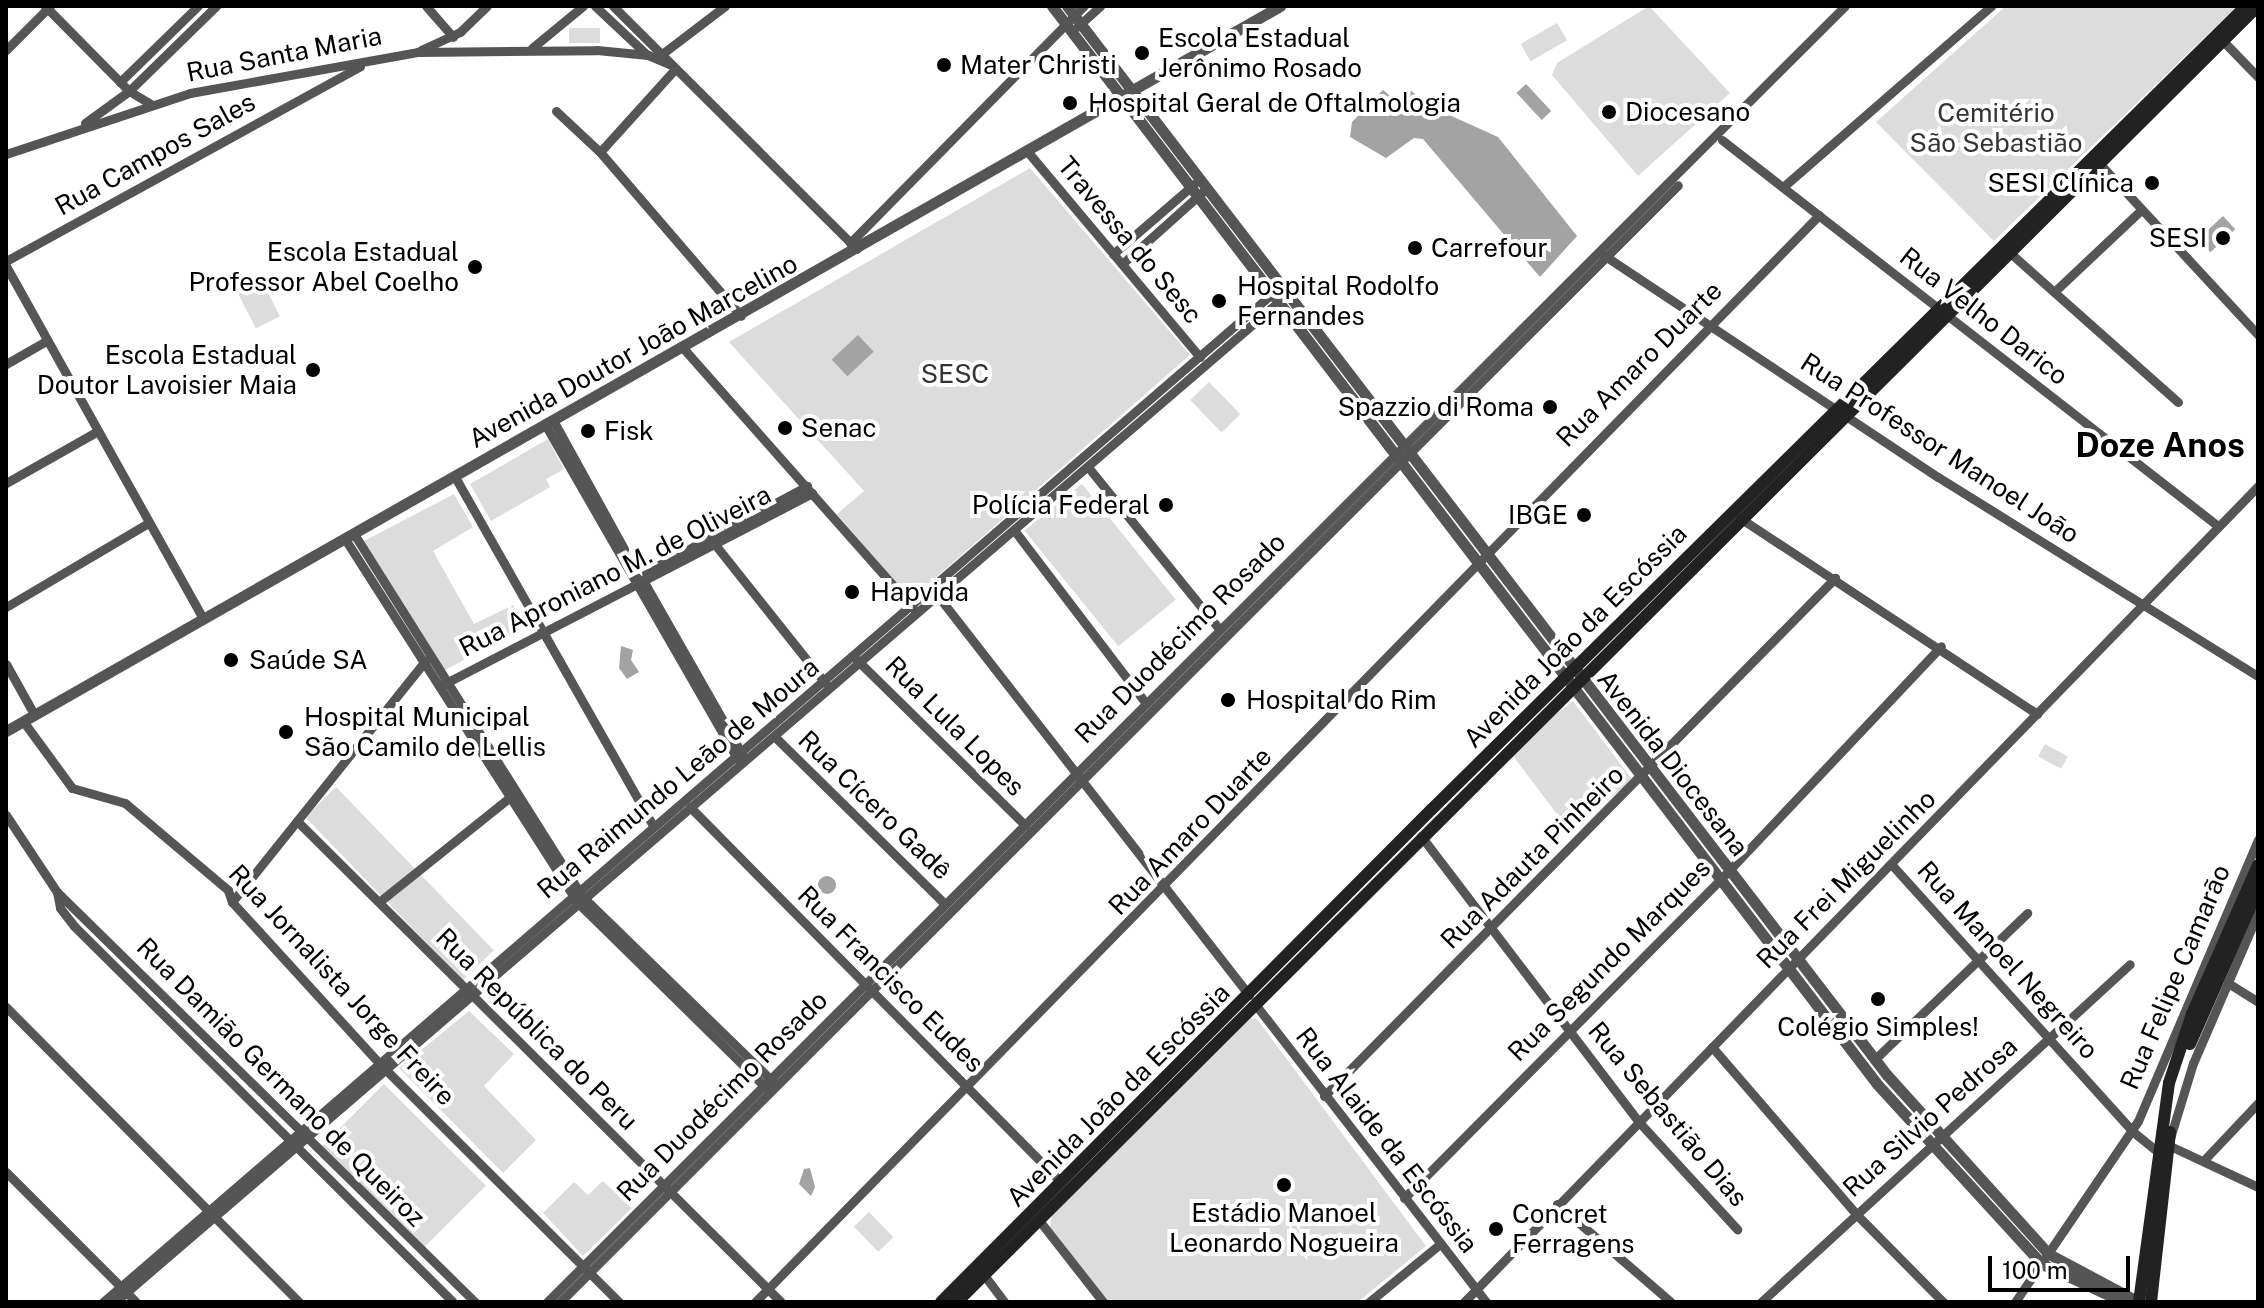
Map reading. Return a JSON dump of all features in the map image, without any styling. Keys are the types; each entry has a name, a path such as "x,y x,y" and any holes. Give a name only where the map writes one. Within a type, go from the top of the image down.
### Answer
{"main road":[{"name":"Avenida João da Escóssia","path":"957,1302 1252,1000 2246,6"},
{"name":"Avenida João da Escóssia","path":"1943,311 2009,252 2258,6"},
{"name":"Avenida João da Escóssia","path":"941,1302 1061,1182 1421,836 1573,678 1740,518 1842,409"},
{"name":"Rua Felipe Camarão","path":"2139,1302 2180,1060 2258,865"},
{"name":"Rua Felipe Camarão","path":"2151,1302 2169,1083 2258,890"}],"street":[{"path":"120,82 198,6"},
{"path":"76,130 129,91 216,6"},
{"path":"426,6 453,37"},
{"path":"418,52 453,37 487,6"},
{"path":"532,48 583,6"},
{"path":"595,6 655,56"},
{"path":"613,6 655,56"},
{"path":"655,56 725,6"},
{"name":"Avenida Diocesana","path":"1052,6 1070,23 1198,188 1646,774 1719,881 1877,1084 1931,1148 2046,1259 2124,1302"},
{"path":"600,152 673,67 854,246 1084,6"},
{"path":"1070,23 1100,6"},
{"name":"Avenida Doutor João Marcelino","path":"6,731 202,616 349,537 741,316 854,246 1280,6"},
{"name":"Rua Duodécimo Rosado","path":"1604,255 1845,6"},
{"name":"Rua Duodécimo Rosado","path":"547,1302 586,1270 1853,6"},
{"path":"1783,187 1991,6"},
{"path":"6,50 47,7 129,91 152,105"},
{"path":"2223,41 2258,77"},
{"name":"Rua Santa Maria","path":"6,154 152,105 281,73 418,52 532,48 655,56 673,67"},
{"name":"Rua Campos Sales","path":"6,263 367,62"},
{"path":"556,111 600,152 741,316"},
{"name":"Rua Velho Darico","path":"1722,140 2218,526"},
{"name":"Travessa do Sesc","path":"1027,151 1200,357"},
{"path":"2099,163 2258,335"},
{"path":"1113,254 1198,188"},
{"path":"1122,264 1198,188"},
{"path":"2054,292 2141,210"},
{"name":"Rua Amaro Duarte","path":"755,1302 1165,889 1480,557 1819,215"},
{"path":"2009,252 2178,402"},
{"name":"Rua Professor Manoel João","path":"1604,255 1707,326 1842,409 1938,477 2258,676"},
{"path":"6,263 96,432 202,616"},
{"name":"Rua Raimundo Leão de Moura","path":"103,1302 123,1290 297,1140 653,826 774,736 1200,357 1279,294"},
{"name":"Rua Raimundo Leão de Moura","path":"915,611 938,596 1088,467 1279,294"},
{"path":"6,364 46,341"},
{"path":"683,348 915,611"},
{"path":"550,424 741,759"},
{"path":"6,483 96,432"},
{"name":"Rua Duodécimo Rosado","path":"868,987 945,904 1079,775 1219,629 1402,455"},
{"path":"1088,467 1219,629"},
{"path":"455,477 653,826"},
{"name":"Rua Frei Miguelinho","path":"1464,1302 2258,486"},
{"name":"Rua Aproniano M. de Oliveira","path":"441,682 810,490"},
{"path":"1740,518 1941,646 2037,714"},
{"path":"6,607 148,523"},
{"path":"1014,530 1146,703"},
{"path":"349,537 577,896 769,1085"},
{"path":"713,542 825,683"},
{"name":"Rua Adauta Pinheiro","path":"1324,1096 1646,774 1835,578"},
{"name":"Rua Alaide da Escóssia","path":"938,596 1486,1302"},
{"name":"Rua Segundo Marques","path":"1404,1198 1729,871 1941,646"},
{"path":"232,902 427,659"},
{"name":"Rua Raimundo Leão de Moura","path":"577,896 690,807 825,683 858,661"},
{"name":"Rua Lula Lopes","path":"858,661 1025,825"},
{"name":"Rua Jornalista Jorge Freire","path":"6,664 28,718 72,788 125,803 228,890 232,902 382,1066 619,1302"},
{"name":"Rua Cícero Gadê","path":"774,736 945,904"},
{"name":"Avenida Diocesana","path":"1646,774 1729,871 1887,1075 2046,1259 2139,1302"},
{"path":"379,902 512,796"},
{"name":"Rua Francisco Eudes","path":"690,807 1061,1182"},
{"name":"Rua Damião Germano de Queiroz","path":"6,815 57,892 186,1021 453,1302"},
{"name":"Rua República do Peru","path":"297,821 781,1302"},
{"name":"Rua Sebastião Dias","path":"1421,836 1638,1121 1737,1229"},
{"name":"Rua Felipe Camarão","path":"2015,1302 2132,1131 2258,839"},
{"name":"Rua Manoel Negreiro","path":"1892,865 2051,1037 2132,1131 2163,1149 2205,1159 2258,1187"},
{"name":"Rua Damião Germano de Queiroz","path":"57,892 60,908 74,926 297,1140 475,1302"},
{"path":"1875,1059 2027,913"},
{"name":"Rua Felipe Camarão","path":"2163,1149 2193,1063 2258,913"},
{"name":"Rua Silvio Pedrosa","path":"1761,1302 2130,964"},
{"path":"2228,983 2258,1002"},
{"path":"6,1007 299,1302"},
{"path":"178,1028 186,1021"},
{"path":"1712,1047 1856,1214 1943,1302"},
{"path":"1877,1084 1887,1075"},
{"path":"2153,1086 2169,1083"},
{"path":"2205,1159 2258,1103"},
{"path":"6,1172 136,1302"},
{"path":"1557,1204 1671,1302"},
{"path":"1038,1219 1103,1302"},
{"path":"1369,1302 1440,1244"},
{"name":"Rua Duodécimo Rosado","path":"560,1302 586,1270"},
{"path":"984,1275 1004,1302"},
{"name":"Rua Raimundo Leão de Moura","path":"115,1302 123,1290"}],"green space":[{"path":"1649,6 1730,93 1638,176 1552,75 1557,63"},
{"name":"Cemitério São Sebastião","path":"2006,6 2237,6 1994,241 1876,122"},
{"path":"1557,23 1567,40 1531,61 1521,44"},
{"path":"569,28 600,28 600,43 569,43"},
{"name":"SESC","path":"1030,168 1190,355 910,600 837,514 864,491 729,342"},
{"path":"260,277 280,316 256,328 236,289"},
{"path":"1209,382 1240,414 1222,432 1190,400"},
{"path":"548,439 564,469 546,479 550,487 491,521 470,484"},
{"path":"1082,484 1176,600 1118,646 1024,531"},
{"path":"454,494 473,527 433,551 474,624 513,605 526,625 442,672 362,542"},
{"path":"1573,701 1633,781 1568,830 1508,750"},
{"path":"2045,744 2068,757 2061,769 2038,756"},
{"path":"336,787 494,950 463,980 305,817"},
{"path":"469,1011 514,1054 484,1086 536,1140 503,1173 399,1068"},
{"path":"1249,1018 1257,1019 1426,1246 1358,1302 1108,1302 1050,1227 1052,1215"},
{"path":"384,1084 486,1186 424,1248 322,1146"},
{"path":"603,1181 632,1208 583,1256 543,1213 574,1182 588,1195"},
{"path":"869,1212 893,1237 878,1252 854,1227"}],"shaded area":[{"path":"1526,84 1551,111 1542,120 1516,93"},
{"path":"1407,88 1436,109 1498,137 1577,236 1540,277 1423,139 1414,138 1386,158 1350,137 1352,122 1383,90 1395,100"},
{"path":"2223,216 2235,229 2210,252 2198,239"},
{"path":"858,335 874,352 847,376 832,360"},
{"path":"621,646 633,650 631,660 639,672 627,679 619,668"},
{"path":"827,876 836,885 827,894 818,885"},
{"path":"810,1168 815,1187 811,1196 799,1184 804,1169"}],"place":[{"name":"Escola Estadual Jerônimo Rosado","path":"1142,53"},
{"name":"Mater Christi","path":"944,65"},
{"name":"Hospital Geral de Oftalmologia","path":"1070,103"},
{"name":"Diocesano","path":"1609,112"},
{"name":"SESI Clínica","path":"2152,183"},
{"name":"SESI","path":"2223,238"},
{"name":"Carrefour","path":"1415,248"},
{"name":"Escola Estadual Professor Abel Coelho","path":"475,267"},
{"name":"Hospital Rodolfo Fernandes","path":"1219,301"},
{"name":"Escola Estadual Doutor Lavoisier Maia","path":"313,370"},
{"name":"Spazzio di Roma","path":"1550,407"},
{"name":"Senac","path":"785,428"},
{"name":"Fisk","path":"588,431"},
{"name":"Polícia Federal","path":"1166,505"},
{"name":"IBGE","path":"1584,515"},
{"name":"Hapvida","path":"852,592"},
{"name":"Saúde SA","path":"231,660"},
{"name":"Hospital do Rim","path":"1228,700"},
{"name":"Hospital Municipal São Camilo de Lellis","path":"286,732"},
{"name":"Colégio Simples!","path":"1878,999"},
{"name":"Estádio Manoel Leonardo Nogueira","path":"1284,1185"},
{"name":"Concret Ferragens","path":"1496,1229"}],"district":[{"name":"Doze Anos","path":"2160,446"}]}
